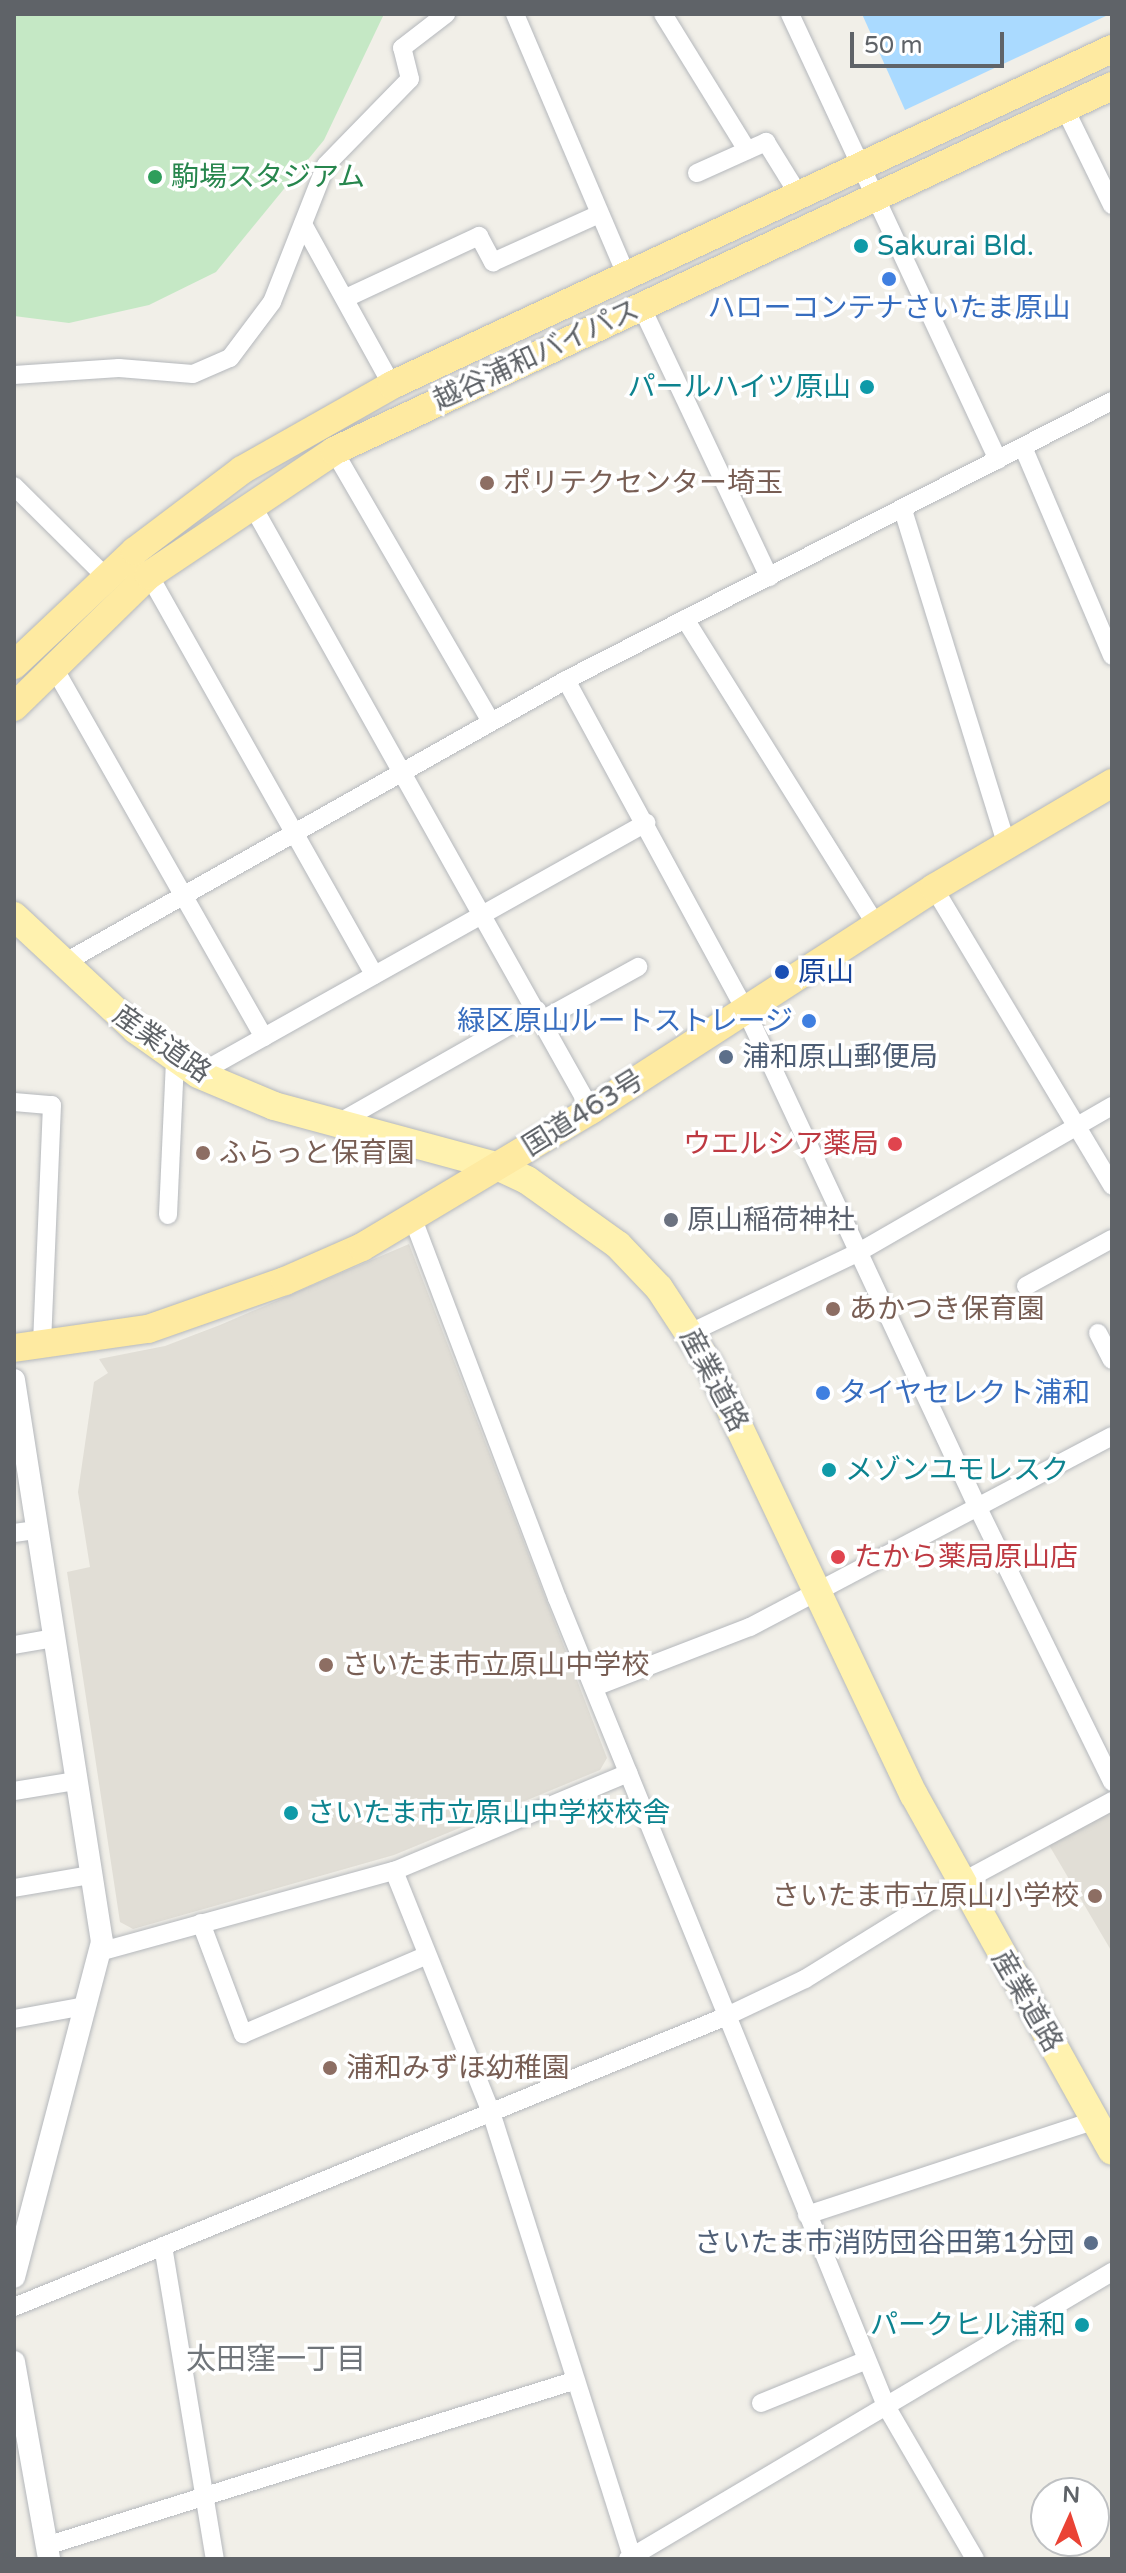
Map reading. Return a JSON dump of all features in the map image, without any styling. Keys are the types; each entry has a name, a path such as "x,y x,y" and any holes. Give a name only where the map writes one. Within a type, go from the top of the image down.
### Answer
{"highway":[{"name":"越谷浦和バイパス","path":"14,665 106,577 242,470 392,385 1112,49"},
{"name":"越谷浦和バイパス","path":"14,707 149,575 334,451 1112,86"},
{"name":"国道463号","path":"28,1348 148,1329 209,1309 285,1281 413,1219 591,1110 1006,843 1112,783"}],"main road":[{"name":"産業道路","path":"14,916 62,964 187,1067 274,1106 497,1166 555,1197 618,1245 692,1332 960,1883 1112,2151"}],"street":[{"path":"14,375 119,368 193,374 230,358 272,302 326,165 410,79 402,48 446,14"},
{"path":"515,14 597,215 627,277"},
{"path":"663,14 747,150"},
{"path":"790,14 998,460"},
{"path":"1065,109 1112,205"},
{"path":"697,173 766,142 800,197"},
{"path":"346,298 479,236 493,262 597,215"},
{"path":"303,224 392,385"},
{"path":"641,306 769,577"},
{"path":"62,964 566,680 1112,401"},
{"path":"1023,447 1112,656"},
{"path":"334,451 491,722"},
{"path":"14,486 106,577"},
{"path":"252,505 484,913 591,1110"},
{"path":"903,510 1006,843"},
{"path":"149,575 297,831 374,975"},
{"path":"685,619 876,925"},
{"path":"53,666 181,896 264,1037"},
{"path":"566,680 746,1011 978,1508 1112,1782"},
{"path":"168,1215 187,1067 264,1037 646,823"},
{"path":"934,888 1112,1186"},
{"path":"338,1123 539,1015 638,967"},
{"path":"14,1102 52,1105 28,1348"},
{"path":"692,1332 859,1252 1112,1106"},
{"path":"413,1219 557,1598 597,1686 628,1773 886,2406 975,2559"},
{"path":"1026,1286 1112,1239"},
{"path":"1098,1333 1112,1360"},
{"path":"14,1380 25,1532 53,1638 91,1875 99,1952 22,2217 14,2277"},
{"path":"597,1686 750,1627 819,1594 1112,1436"},
{"path":"14,1645 53,1638"},
{"path":"99,1952 394,1871 628,1773"},
{"path":"14,1791 76,1781"},
{"path":"14,2307 727,2016 805,1979 960,1883 1112,1801"},
{"path":"394,1871 491,2112 631,2558 1112,2272"},
{"path":"14,1888 91,1875"},
{"path":"201,1923 243,2034 427,1955"},
{"path":"14,2019 85,2006"},
{"path":"807,2215 1096,2120"},
{"path":"163,2246 215,2559"},
{"path":"761,2403 867,2360"},
{"path":"14,2362 48,2552 573,2381"}],"shaded area":[{"name":"さいたま市立原山中学校","path":"409,1244 607,1758 600,1770 394,1855 133,1929 120,1922 67,1572 90,1567 78,1492 94,1382 108,1373 99,1359 165,1346"},
{"name":"さいたま市立原山小学校","path":"1112,1807 1112,1952 1046,1840"}],"green space":[{"name":"駒場スタジアム","path":"14,14 384,14 324,140 216,272 149,305 69,323 14,316"}],"water":[{"path":"862,14 1108,14 1108,15 905,110"}],"place":[{"name":"駒場スタジアム","path":"155,177"},
{"name":"Sakurai Bld.","path":"861,246"},
{"name":"ハローコンテナさいたま原山","path":"889,279"},
{"name":"パールハイツ原山","path":"867,387"},
{"name":"ポリテクセンター埼玉","path":"487,483"},
{"name":"原山","path":"782,972"},
{"name":"緑区原山ルートストレージ","path":"809,1021"},
{"name":"浦和原山郵便局","path":"726,1057"},
{"name":"ウエルシア薬局","path":"895,1144"},
{"name":"ふらっと保育園","path":"203,1153"},
{"name":"原山稲荷神社","path":"671,1220"},
{"name":"あかつき保育園","path":"833,1309"},
{"name":"タイヤセレクト浦和","path":"823,1393"},
{"name":"メゾンユモレスク","path":"829,1470"},
{"name":"たから薬局原山店","path":"838,1557"},
{"name":"さいたま市立原山中学校","path":"326,1665"},
{"name":"さいたま市立原山中学校校舎","path":"291,1813"},
{"name":"さいたま市立原山小学校","path":"1095,1896"},
{"name":"浦和みずほ幼稚園","path":"330,2068"},
{"name":"さいたま市消防団谷田第1分団","path":"1091,2243"},
{"name":"パークヒル浦和","path":"1082,2325"}],"district":[{"name":"太田窪一丁目","path":"276,2360"}]}
